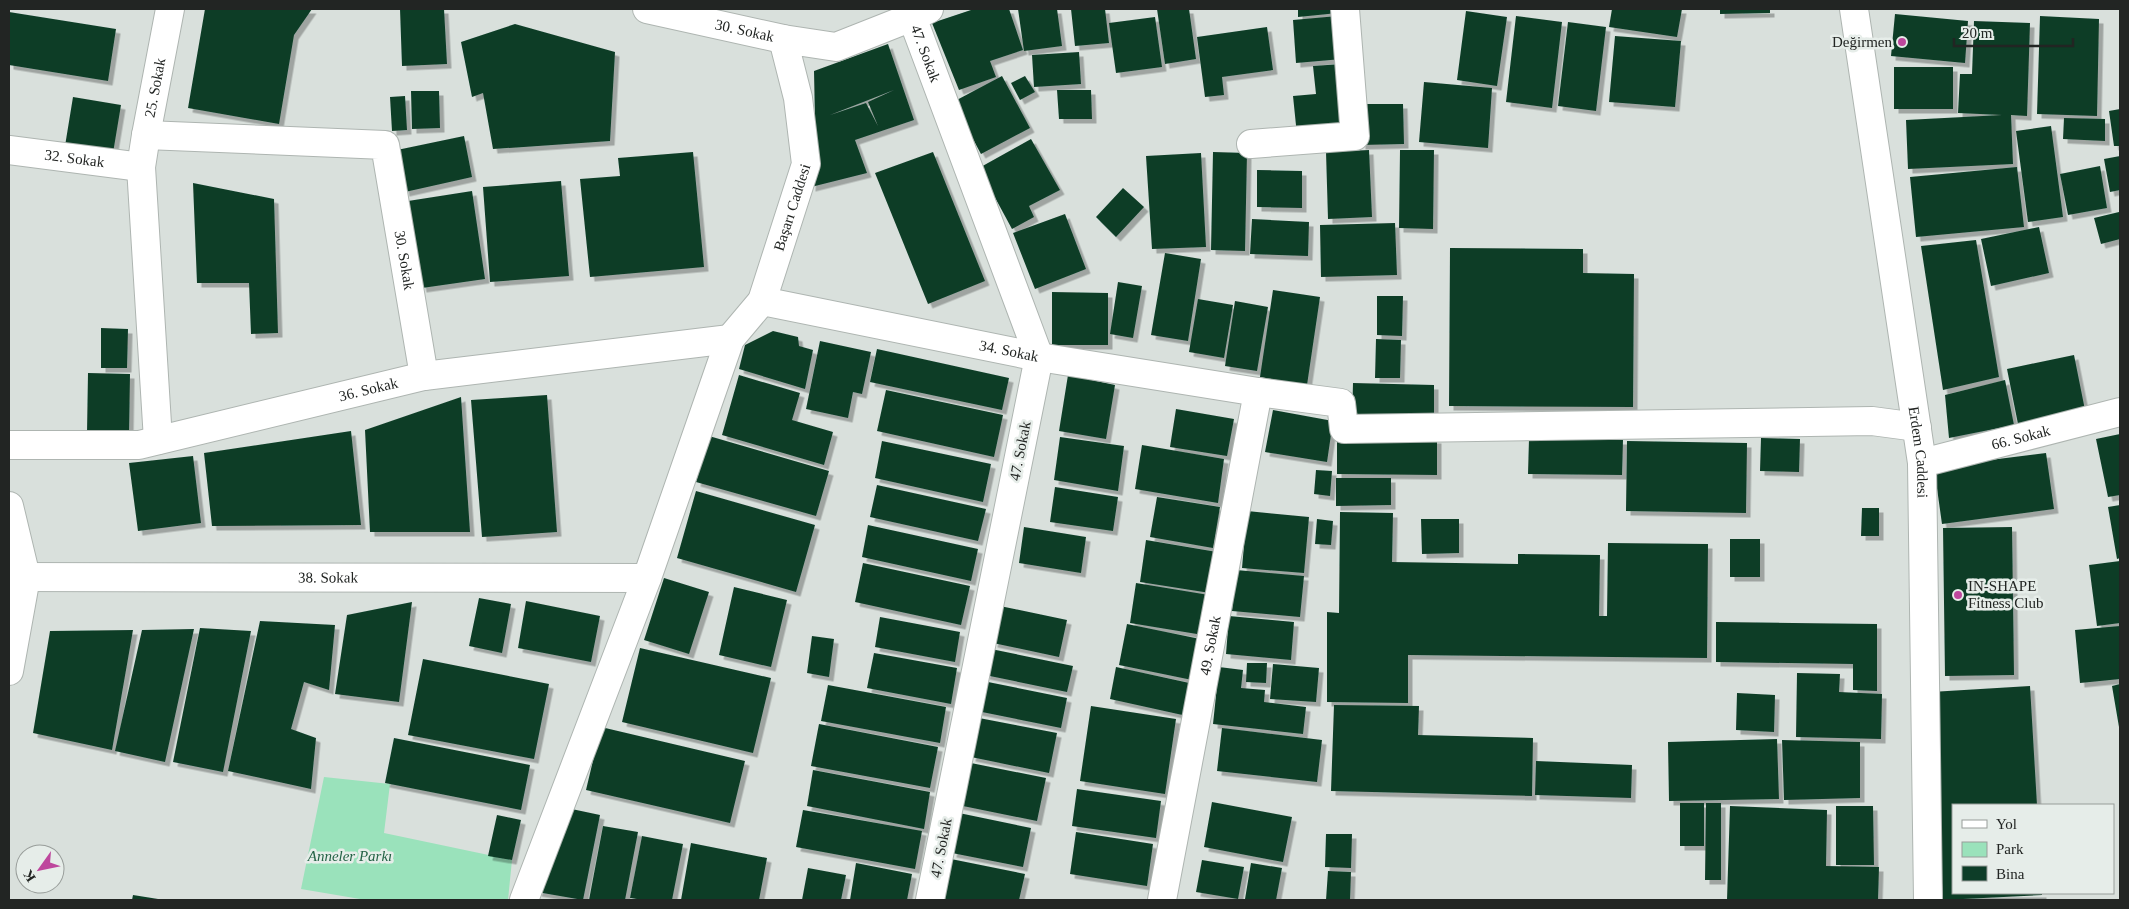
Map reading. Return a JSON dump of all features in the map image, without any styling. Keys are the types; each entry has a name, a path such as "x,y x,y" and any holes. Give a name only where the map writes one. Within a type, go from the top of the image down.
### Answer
{"street":[{"name":"25. Sokak","path":"158,440 141,167 170,9"},
{"name":"30. Sokak","path":"647,9 783,39"},
{"path":"1251,144 1355,136 1345,9"},
{"name":"Erdem Caddesi","path":"1854,9 1922,462 1928,900"},
{"path":"783,39 836,47 921,13"},
{"name":"47. Sokak","path":"921,13 1038,357 930,900"},
{"name":"Başarı Caddesi","path":"730,339 762,302 806,164 798,98 783,39"},
{"name":"30. Sokak","path":"146,135 385,145 424,376"},
{"name":"32. Sokak","path":"9,150 141,167"},
{"name":"34. Sokak","path":"762,302 1038,357 1258,392 1341,403 1344,429 1872,420 1917,428"},
{"path":"524,900 647,578 730,339"},
{"name":"36. Sokak","path":"9,445 139,445 424,376 730,339"},
{"name":"49. Sokak","path":"1162,900 1258,392"},
{"name":"66. Sokak","path":"1922,462 2120,412"},
{"path":"9,506 17,577 9,671"},
{"name":"38. Sokak","path":"17,577 647,578"}],"green space":[{"name":"Anneler Parkı","path":"324,777 390,784 384,833 512,860 508,900 366,900 301,889"}],"building":[{"path":"205,9 312,9 294,35 279,124 188,108"},
{"path":"400,9 444,9 447,64 402,66"},
{"path":"974,9 1009,9 1023,50 990,61 996,77 959,90 932,23"},
{"path":"1018,9 1057,9 1062,46 1024,51"},
{"path":"1071,9 1105,9 1109,43 1075,46"},
{"path":"1157,9 1189,9 1196,59 1165,64"},
{"path":"1298,9 1338,9 1338,13 1298,17"},
{"path":"1612,9 1682,9 1677,37 1609,27"},
{"path":"1720,9 1770,9 1770,13 1720,14"},
{"path":"1466,11 1507,17 1497,86 1457,80"},
{"path":"9,12 116,29 108,81 9,65"},
{"path":"1895,14 1968,21 1965,63 1891,56"},
{"path":"1338,16 1342,59 1296,63 1293,20"},
{"path":"1516,16 1562,22 1552,108 1506,102"},
{"path":"2040,16 2099,19 2097,116 2037,114"},
{"path":"1155,17 1162,67 1116,73 1109,23"},
{"path":"1974,21 2030,23 2027,116 2011,115 2013,164 1908,169 1906,120 2002,115 1958,113 1960,74 1972,74"},
{"path":"1568,22 1606,27 1596,111 1558,106"},
{"path":"515,24 615,52 610,141 493,149 483,93 472,97 461,42"},
{"path":"1267,27 1273,70 1222,77 1224,95 1205,97 1197,37"},
{"path":"1615,36 1681,41 1675,107 1609,102"},
{"path":"888,44 914,120 855,140 867,173 811,187 815,121 814,71","holes":["894,90 868,102 878,126 866,103 830,115"]},
{"path":"1079,52 1081,84 1034,87 1032,55"},
{"path":"1342,64 1349,129 1297,135 1293,96 1316,94 1313,66"},
{"path":"1894,67 1953,67 1953,109 1894,109"},
{"path":"1002,76 1030,128 981,154 953,102"},
{"path":"1025,76 1035,92 1020,100 1011,83"},
{"path":"1424,82 1492,88 1488,148 1419,142"},
{"path":"1057,90 1091,90 1092,119 1059,119"},
{"path":"411,91 439,91 440,128 412,129"},
{"path":"405,96 407,130 392,131 390,97"},
{"path":"73,97 121,105 113,153 65,146"},
{"path":"1360,104 1403,104 1404,144 1361,145"},
{"path":"2120,109 2120,146 2114,146 2109,111"},
{"path":"2064,118 2105,119 2105,141 2063,139"},
{"path":"2051,126 2063,217 2028,222 2016,131"},
{"path":"464,136 472,177 405,192 397,150"},
{"path":"1031,139 1060,190 1029,206 1034,217 1012,229 979,168"},
{"path":"1369,150 1372,217 1328,219 1326,152"},
{"path":"1400,150 1434,150 1433,229 1399,228"},
{"path":"693,152 704,267 590,277 580,179 620,176 618,158"},
{"path":"933,152 985,281 928,304 875,173"},
{"path":"1213,152 1247,153 1245,251 1211,250"},
{"path":"1201,153 1206,247 1152,249 1146,156"},
{"path":"2120,156 2120,190 2110,192 2104,159"},
{"path":"2100,166 2107,208 2068,215 2060,174"},
{"path":"2017,167 2024,227 1916,237 1910,177"},
{"path":"1257,170 1302,171 1302,208 1257,207"},
{"path":"561,181 569,276 490,282 483,187"},
{"path":"193,183 274,199 278,333 251,334 249,283 197,283"},
{"path":"1123,188 1144,207 1116,237 1096,217"},
{"path":"472,191 485,279 422,288 408,201"},
{"path":"2119,212 2120,239 2101,244 2094,218"},
{"path":"1065,214 1086,269 1035,289 1013,233"},
{"path":"1252,219 1309,222 1308,256 1250,254"},
{"path":"1395,223 1397,275 1321,277 1320,225"},
{"path":"2039,227 2049,273 1991,286 1981,239"},
{"path":"1976,240 1999,377 1943,390 1921,246"},
{"path":"1450,248 1583,249 1583,273 1634,274 1633,407 1449,406"},
{"path":"1165,253 1201,259 1188,341 1151,335"},
{"path":"1118,282 1142,286 1133,338 1110,334"},
{"path":"1273,290 1320,297 1307,385 1260,377"},
{"path":"1052,292 1108,293 1108,345 1052,345"},
{"path":"1377,296 1403,296 1402,336 1377,335"},
{"path":"1198,299 1233,305 1224,358 1189,352"},
{"path":"1235,301 1268,307 1257,371 1225,366"},
{"path":"101,328 128,329 127,368 101,368"},
{"path":"773,331 798,337 799,346 813,350 805,389 739,369 745,345"},
{"path":"1376,339 1401,340 1400,378 1375,378"},
{"path":"820,341 871,352 862,394 853,392 848,418 806,409"},
{"path":"877,349 1009,378 1002,410 870,382"},
{"path":"2074,355 2085,410 2018,424 2007,369"},
{"path":"88,373 130,374 129,434 87,433"},
{"path":"739,375 800,393 792,420 833,432 824,465 722,435"},
{"path":"1068,375 1115,385 1106,439 1059,431"},
{"path":"2005,380 2014,425 1949,438 1945,395"},
{"path":"1353,383 1434,385 1434,423 1352,422"},
{"path":"886,390 1003,415 994,457 877,431"},
{"path":"547,395 557,532 482,537 471,400"},
{"path":"461,397 470,532 370,532 365,430"},
{"path":"1176,409 1234,419 1227,456 1170,447"},
{"path":"1273,410 1333,421 1327,462 1265,452"},
{"path":"351,431 361,525 212,526 204,453"},
{"path":"2120,434 2120,495 2108,497 2096,439"},
{"path":"709,436 829,471 816,516 696,482"},
{"path":"1060,437 1124,446 1118,491 1054,480"},
{"path":"1337,438 1437,439 1437,475 1337,474"},
{"path":"1761,438 1800,439 1799,472 1760,471"},
{"path":"1529,439 1623,440 1622,475 1528,474"},
{"path":"882,441 991,464 983,502 875,478"},
{"path":"1627,441 1747,443 1746,513 1626,511"},
{"path":"1142,445 1224,459 1218,503 1135,489"},
{"path":"2046,453 2054,509 1942,524 1934,467"},
{"path":"193,456 201,523 138,531 129,463"},
{"path":"1316,470 1332,471 1330,496 1314,494"},
{"path":"1336,478 1391,478 1391,505 1336,506"},
{"path":"877,485 986,509 978,541 870,517"},
{"path":"1055,487 1118,497 1113,531 1050,522"},
{"path":"696,491 815,525 796,592 677,558"},
{"path":"1157,497 1220,507 1213,548 1150,537"},
{"path":"2120,505 2120,558 2117,559 2108,507"},
{"path":"1862,508 1879,508 1879,536 1861,536"},
{"path":"1247,511 1309,517 1304,573 1242,568"},
{"path":"1340,512 1393,513 1392,562 1518,564 1518,554 1600,555 1599,616 1607,616 1608,543 1708,544 1707,658 1408,655 1408,703 1327,702 1327,612 1339,613"},
{"path":"1317,519 1333,521 1331,545 1315,544"},
{"path":"1421,519 1459,519 1459,553 1422,554"},
{"path":"868,525 978,549 971,581 862,557"},
{"path":"1024,527 1086,537 1081,573 1019,563"},
{"path":"2012,527 2014,675 1945,676 1943,528"},
{"path":"1730,539 1760,539 1760,577 1730,577"},
{"path":"1146,540 1217,552 1210,593 1140,582"},
{"path":"2120,561 2120,623 2097,626 2089,565"},
{"path":"863,563 970,586 961,625 855,602"},
{"path":"1236,570 1304,576 1300,617 1232,611"},
{"path":"664,578 709,592 689,654 644,640"},
{"path":"1136,583 1209,595 1203,635 1130,623"},
{"path":"734,587 787,600 771,667 719,655"},
{"path":"479,598 511,604 502,653 469,646"},
{"path":"526,601 600,616 591,662 518,648"},
{"path":"412,602 399,702 335,694 347,615"},
{"path":"1000,606 1067,620 1059,657 993,643"},
{"path":"1229,616 1294,622 1291,660 1226,654"},
{"path":"880,617 960,632 955,662 875,647"},
{"path":"260,621 335,625 329,690 304,682 291,729 316,738 311,789 228,771"},
{"path":"1716,622 1877,624 1877,691 1853,690 1853,664 1716,662"},
{"path":"1127,624 1205,640 1197,681 1119,665"},
{"path":"2120,626 2120,679 2080,683 2075,630"},
{"path":"200,628 251,631 223,772 173,762"},
{"path":"194,629 165,762 115,751 142,630"},
{"path":"133,630 112,750 33,733 50,631"},
{"path":"812,636 834,639 829,677 807,673"},
{"path":"640,648 771,678 753,753 622,722"},
{"path":"991,649 1073,666 1067,692 985,675"},
{"path":"874,653 957,668 951,704 867,688"},
{"path":"423,659 549,684 534,759 408,735"},
{"path":"1247,663 1267,663 1266,683 1246,682"},
{"path":"1273,664 1319,668 1316,702 1270,699"},
{"path":"1116,667 1194,684 1187,716 1110,699"},
{"path":"1219,667 1243,670 1241,688 1265,690 1264,702 1306,707 1303,734 1213,724"},
{"path":"1797,673 1840,674 1839,692 1882,694 1881,739 1796,737"},
{"path":"983,681 1067,698 1061,728 977,711"},
{"path":"2120,684 2120,727 2119,727 2112,686"},
{"path":"828,685 946,707 940,743 821,721"},
{"path":"2030,686 2037,804 1952,804 1952,894 2042,895 1943,900 1931,692"},
{"path":"1737,693 1775,695 1774,732 1736,730"},
{"path":"1334,705 1419,706 1418,735 1533,738 1532,796 1331,791"},
{"path":"1091,706 1176,719 1165,794 1080,781"},
{"path":"979,718 1057,733 1049,773 971,757"},
{"path":"819,724 938,747 930,788 811,766"},
{"path":"601,727 745,761 730,823 586,790"},
{"path":"1222,728 1322,740 1317,782 1217,771"},
{"path":"394,738 530,765 521,810 385,783"},
{"path":"1777,739 1779,799 1669,801 1668,742"},
{"path":"1782,740 1860,742 1860,798 1784,800"},
{"path":"1536,761 1632,765 1631,798 1535,795"},
{"path":"966,762 1046,778 1037,821 958,805"},
{"path":"813,770 930,792 924,829 807,806"},
{"path":"1077,789 1161,801 1156,838 1072,826"},
{"path":"1212,802 1292,817 1283,862 1204,847"},
{"path":"1680,803 1704,803 1704,846 1680,846"},
{"path":"1706,803 1721,803 1721,880 1705,880"},
{"path":"1730,806 1827,810 1826,866 1879,867 1878,900 1727,900"},
{"path":"1836,806 1873,806 1874,865 1836,865"},
{"path":"567,808 600,815 583,900 537,892"},
{"path":"803,810 922,831 915,869 796,847"},
{"path":"959,813 1031,828 1023,867 952,853"},
{"path":"497,815 521,820 512,860 488,856"},
{"path":"603,826 638,832 625,900 589,900"},
{"path":"1076,832 1153,844 1147,886 1070,874"},
{"path":"1326,834 1352,834 1351,868 1325,867"},
{"path":"642,836 683,844 672,900 630,898"},
{"path":"691,843 767,858 759,900 681,900"},
{"path":"951,859 1025,874 1019,900 943,900"},
{"path":"1202,860 1244,867 1238,899 1196,892"},
{"path":"856,863 912,874 907,900 850,900"},
{"path":"1251,863 1282,868 1276,900 1245,899"},
{"path":"808,868 846,875 841,900 802,900"},
{"path":"1328,871 1351,872 1350,900 1326,900"},
{"path":"133,895 158,899 132,900"}],"place":[{"name":"Değirmen","path":"1902,42"},
{"name":"IN-SHAPE Fitness Club","path":"1958,595"}]}
